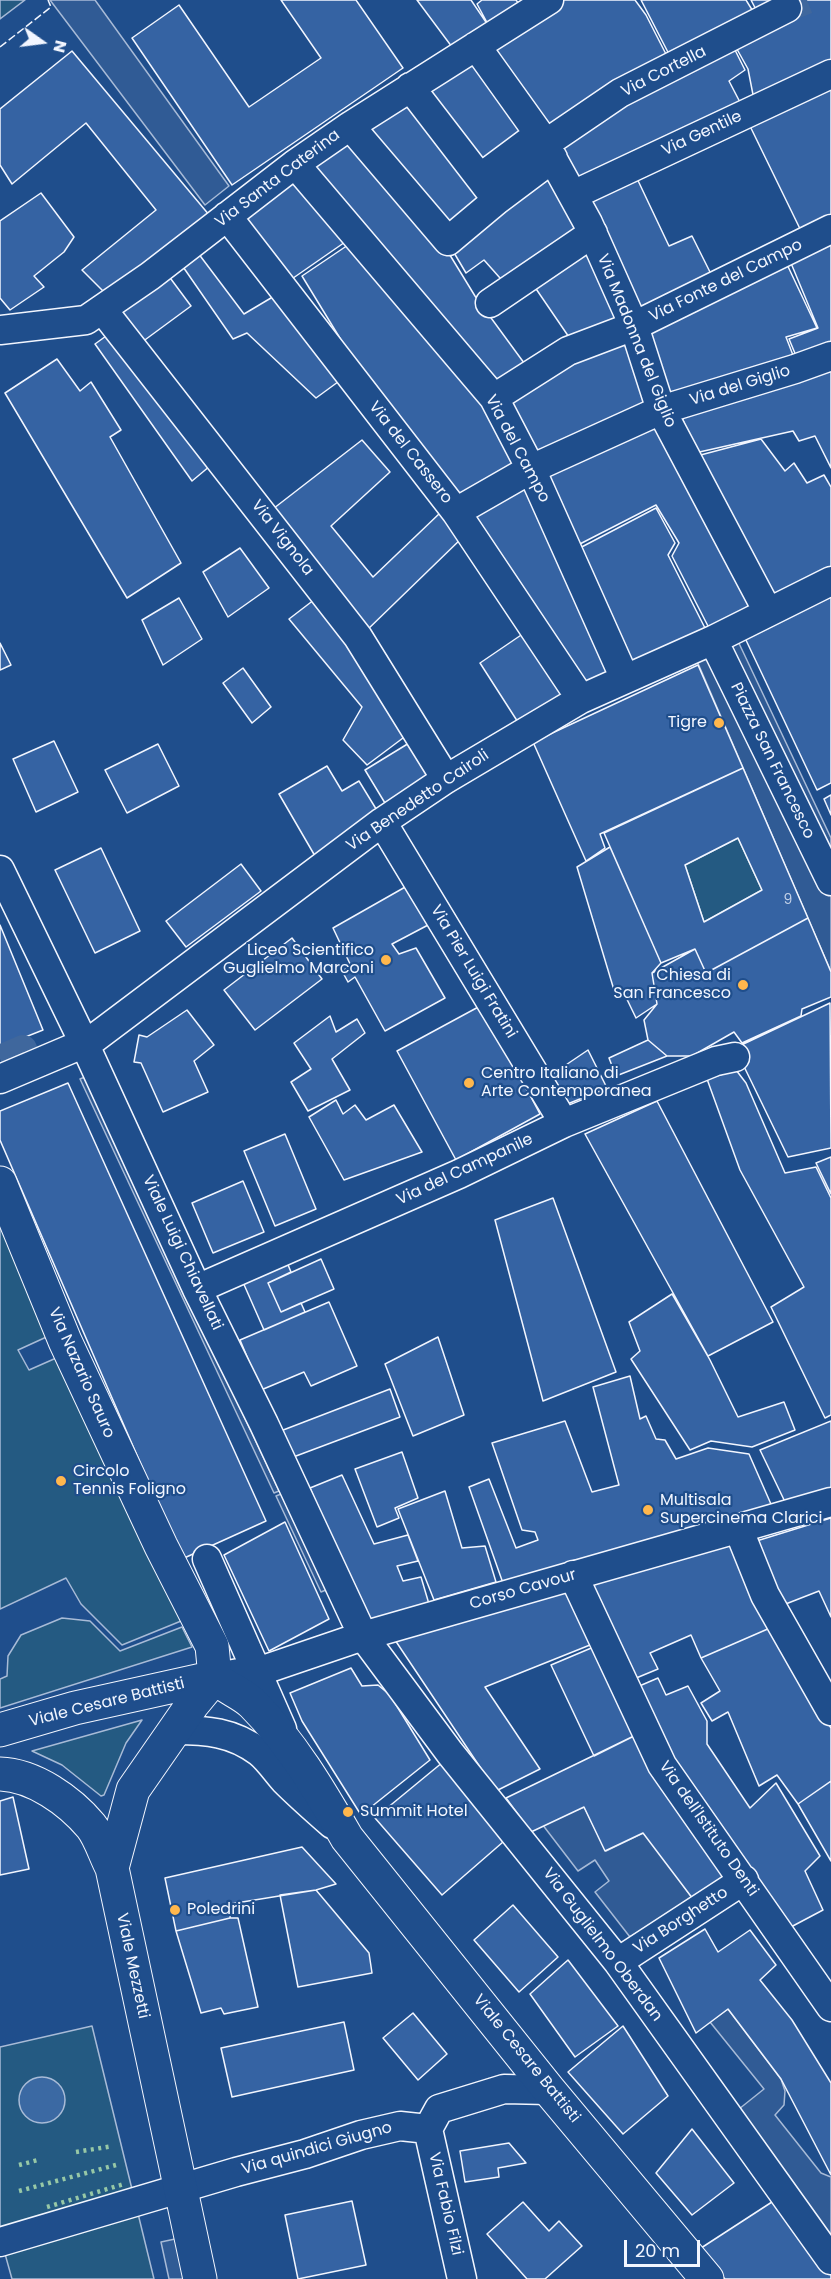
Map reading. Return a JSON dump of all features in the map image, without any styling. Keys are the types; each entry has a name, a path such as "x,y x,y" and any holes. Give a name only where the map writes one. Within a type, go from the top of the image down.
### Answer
{"main road":[{"name":"Via Nazario Sauro","path":"0,1183 65,1341 212,1646 215,1677"},
{"name":"Viale Cesare Battisti","path":"0,1730 75,1708 215,1677 252,1702 274,1727 323,1795 347,1838 549,2090 707,2279"},
{"name":"Viale Mezzetti","path":"200,2279 112,1868 133,1790 174,1730 215,1677"},
{"path":"0,1774 9,1774 40,1786 66,1802 92,1827 112,1868"}],"street":[{"name":"Via Santa Caterina","path":"0,330 86,320 295,164 410,87 549,0"},
{"name":"Via Cortella","path":"546,146 620,93 788,8"},
{"name":"Via Madonna del Giglio","path":"476,46 546,146 593,233 634,326 661,410 768,612"},
{"name":"Via Gentile","path":"573,195 831,74"},
{"path":"410,87 497,200"},
{"path":"350,126 448,241 497,200 546,146"},
{"path":"480,178 546,146"},
{"name":"Via del Campo","path":"295,164 494,398 531,469 625,679"},
{"name":"Via del Cassero","path":"227,216 456,513 581,699"},
{"name":"Via Fonte del Campo","path":"494,398 568,351 634,326 831,229"},
{"path":"490,303 593,233"},
{"name":"Via Vignola","path":"102,309 358,637 446,779"},
{"name":"Via del Giglio","path":"456,513 531,469 661,410 831,356"},
{"name":"Via Benedetto Cairoli","path":"0,1079 92,1040 382,822 446,779 581,699 713,640 831,582"},
{"name":"Piazza San Francesco","path":"713,640 830,876"},
{"name":"Via Pier Luigi Fratini","path":"382,822 564,1123"},
{"name":"Viale Luigi Chiavellati","path":"0,872 84,1043 197,1289 264,1424 363,1636"},
{"name":"Via del Campanile","path":"197,1289 459,1174 564,1123 716,1061 735,1058"},
{"name":"Corso Cavour","path":"215,1677 256,1670 363,1636 831,1502"},
{"path":"738,1528 765,1595 831,1711"},
{"path":"207,1559 291,1751"},
{"name":"Via dell'Istituto Denti","path":"573,1575 662,1765 831,2007"},
{"name":"Via Guglielmo Oberdan","path":"363,1636 450,1753 618,1962 831,2260"},
{"name":"Viale Cesare Battisti","path":"174,1730 202,1730 225,1734 242,1741 260,1753 285,1781 347,1838"},
{"name":"Via Borghetto","path":"618,1962 744,1880"},
{"path":"428,2129 439,2109 504,2089 549,2090"},
{"name":"Via quindici Giugno","path":"0,2242 179,2188 305,2154 361,2135 400,2126 428,2129"},
{"name":"Via Fabio Filzi","path":"428,2129 462,2279"}],"shaded area":[{"path":"0,0 25,0 0,19"},
{"path":"50,0 95,0 229,186 205,205"},
{"path":"736,637 831,838 831,972 694,654"},
{"path":"738,838 762,890 704,922 685,865"},
{"path":"85,1077 279,1491 274,1493 80,1079"},
{"name":"Circolo Tennis Foligno","path":"0,1212 53,1334 18,1350 29,1370 63,1355 186,1619 122,1645 81,1604 66,1578 0,1609"},
{"path":"281,1494 326,1590 321,1592 276,1496"},
{"path":"62,1618 90,1621 120,1651 182,1627 192,1647 0,1708 0,1679 7,1676 8,1656 21,1635"},
{"path":"142,1720 126,1743 104,1795 101,1796 62,1765 32,1751"},
{"path":"584,1807 606,1851 645,1832 693,1899 630,1937 595,1892 609,1881 595,1860 578,1871 542,1824"},
{"path":"728,2009 781,2079 785,2091 784,2105 775,2115 821,2173 831,2177 831,2236 739,2109 764,2089 710,2022"},
{"path":"92,2026 154,2279 12,2279 0,2236 0,2047"},
{"path":"47,2077 59,2083 64,2091 64,2109 59,2117 51,2122 37,2123 29,2120 22,2113 19,2095 22,2087 29,2080"},
{"path":"175,2239 184,2279 169,2279 161,2242"}],"building":[{"path":"281,0 356,0 403,68 232,185 132,38 179,5 249,107 321,58"},
{"path":"417,0 471,0 490,28 455,51"},
{"path":"482,0 516,0 523,9 490,28 477,4"},
{"path":"557,0 635,0 646,15 670,62 545,138 485,47"},
{"path":"641,0 746,0 759,21 673,62"},
{"path":"751,0 831,0 831,71 755,105 748,69 733,42 764,25"},
{"path":"732,44 745,70 729,81 743,108 575,189 550,144"},
{"path":"72,51 210,216 110,298 82,270 156,210 86,123 12,184 0,165 0,109"},
{"path":"474,53 531,133 482,171 420,91"},
{"path":"831,86 831,224 804,237 748,122"},
{"path":"408,95 492,200 449,235 361,131"},
{"path":"351,135 445,247 475,296 527,367 493,392 307,166"},
{"path":"548,168 587,231 508,287 484,260 466,273 450,246"},
{"path":"633,170 669,246 692,236 715,282 638,318 580,195"},
{"path":"293,172 348,240 286,283 237,217"},
{"path":"41,193 74,237 64,252 34,276 44,287 10,310 0,298 0,221"},
{"path":"831,234 831,351 799,363 789,339 818,328 788,256"},
{"path":"590,242 626,322 573,343 530,280"},
{"path":"351,243 487,401 524,467 459,505 363,376 302,276"},
{"path":"195,249 244,314 276,295 342,379 316,398 247,333 233,339 179,261"},
{"path":"784,258 817,328 786,337 796,363 671,401 644,327"},
{"path":"165,271 191,306 138,345 114,309"},
{"path":"113,331 216,461 192,481 95,344"},
{"path":"629,332 655,407 532,463 500,399"},
{"path":"831,358 831,468 815,436 799,441 793,431 695,453 679,409"},
{"path":"57,359 80,391 91,382 121,430 110,437 181,563 127,598 5,393"},
{"path":"658,415 758,603 709,628 672,556 679,543 656,505 574,547 539,472"},
{"path":"761,439 785,471 794,463 807,483 824,475 831,487 831,571 768,599 693,457"},
{"path":"362,440 390,472 331,526 373,577 440,513 464,536 364,633 269,512"},
{"path":"529,473 620,675 584,692 463,513"},
{"path":"656,508 675,543 668,555 707,632 628,673 574,551"},
{"path":"240,548 269,588 228,617 203,572"},
{"path":"831,595 831,783 817,790 745,638"},
{"path":"319,596 411,732 367,765 343,740 362,707 289,619"},
{"path":"179,598 202,639 163,665 142,620"},
{"path":"530,629 575,698 523,730 480,663"},
{"path":"0,643 11,665 0,670"},
{"path":"698,665 743,768 600,834 605,848 586,861 533,742"},
{"path":"243,668 271,707 252,723 223,683"},
{"path":"414,740 439,779 391,813 365,770"},
{"path":"54,741 78,792 36,812 13,759"},
{"path":"158,744 179,786 127,813 105,770"},
{"path":"327,766 342,791 359,781 381,817 315,856 279,794"},
{"path":"743,768 808,918 706,973 695,949 661,963 604,833","holes":["738,838 762,890 704,922 685,865"]},
{"path":"831,795 831,815 824,799"},
{"path":"610,847 661,963 652,973 657,1004 636,1018 622,989 614,990 577,867"},
{"path":"101,848 140,931 95,953 55,870"},
{"path":"241,864 261,891 186,947 166,921"},
{"name":"Liceo Scientifico Guglielmo Marconi","path":"407,886 430,924 392,944 399,954 416,948 445,998 385,1031 355,977 348,982 342,971 351,966 333,928"},
{"name":"Chiesa di San Francesco","path":"808,918 831,972 831,997 802,1009 801,1016 742,1043 734,1032 692,1056 667,1056 648,1040 644,1020 657,1004 652,973 695,949 706,973"},
{"path":"0,925 43,1030 0,1047"},
{"path":"292,938 322,979 255,1030 224,990"},
{"path":"830,1003 831,1148 788,1157 735,1048"},
{"name":"Centro Italiano di Arte Contemporanea","path":"482,1005 540,1114 456,1160 397,1051"},
{"path":"187,1010 214,1045 194,1061 208,1092 163,1112 141,1063 134,1062 139,1035 147,1037"},
{"path":"330,1016 336,1032 357,1019 365,1033 332,1059 350,1090 308,1111 291,1082 311,1069 294,1043"},
{"path":"648,1040 667,1056 616,1076 609,1058"},
{"path":"588,1050 607,1088 565,1105 551,1075"},
{"path":"736,1070 746,1083 785,1173 816,1167 831,1198 831,1415 825,1418 771,1307 804,1287 740,1170 707,1079"},
{"path":"68,1083 266,1521 182,1559 0,1140 0,1111"},
{"path":"336,1100 343,1114 355,1105 366,1120 394,1105 422,1152 344,1180 309,1117"},
{"path":"657,1101 773,1322 708,1356 585,1134"},
{"path":"285,1134 316,1209 275,1226 244,1151"},
{"path":"831,1157 831,1194 816,1163"},
{"path":"243,1181 264,1232 213,1253 192,1203"},
{"path":"553,1198 616,1372 543,1401 495,1220"},
{"path":"321,1259 334,1289 281,1312 268,1283"},
{"path":"286,1260 291,1272 268,1283 281,1312 301,1303 305,1312 264,1330 242,1280"},
{"path":"672,1294 710,1360 738,1417 784,1402 795,1430 752,1447 711,1441 690,1450 631,1359 640,1351 629,1322"},
{"path":"329,1302 357,1366 311,1386 304,1372 261,1390 240,1340"},
{"path":"438,1337 464,1415 413,1436 385,1364"},
{"path":"630,1376 640,1419 646,1416 656,1439 665,1440 676,1459 708,1448 749,1454 774,1511 504,1586 469,1487 489,1479 516,1548 538,1540 535,1532 522,1530 492,1443 565,1421 592,1492 619,1485 593,1387"},
{"path":"390,1389 400,1417 288,1459 278,1432"},
{"path":"831,1421 831,1490 787,1506 760,1450"},
{"path":"402,1452 418,1498 395,1508 399,1518 377,1527 355,1469"},
{"path":"342,1475 374,1544 408,1535 418,1561 397,1566 403,1581 421,1577 429,1604 367,1624 310,1488"},
{"path":"445,1491 462,1548 485,1546 496,1582 434,1600 398,1509"},
{"path":"831,1518 831,1617 819,1591 778,1607 750,1543"},
{"path":"285,1522 329,1619 269,1651 224,1555"},
{"path":"733,1541 770,1628 701,1658 691,1635 650,1653 658,1669 629,1681 582,1585"},
{"path":"569,1590 595,1643 485,1687 540,1769 496,1791 395,1640"},
{"path":"770,1628 831,1728 831,1781 798,1804 777,1775 759,1786 728,1712 712,1721 701,1703 720,1691 701,1658"},
{"path":"596,1646 638,1734 594,1756 551,1665"},
{"path":"351,1668 362,1686 378,1685 390,1695 430,1760 361,1815 302,1721 290,1693"},
{"path":"658,1678 666,1695 688,1686 707,1721 707,1744 750,1808 776,1783 820,1856 805,1871 823,1910 789,1928 665,1764 630,1690"},
{"path":"638,1734 734,1879 693,1899 643,1833 605,1851 584,1807 531,1832 506,1798"},
{"path":"443,1762 503,1842 442,1895 375,1818"},
{"path":"831,1781 831,1861 798,1804"},
{"path":"13,1797 29,1869 0,1875 0,1801"},
{"path":"302,1847 336,1884 316,1890 230,1904 230,1918 176,1931 165,1878"},
{"path":"316,1890 369,1953 372,1973 298,1987 280,1895"},
{"path":"513,1905 558,1957 519,1992 474,1940"},
{"path":"238,1918 258,2007 224,2014 221,2008 201,2013 176,1931"},
{"path":"705,1929 718,1952 750,1930 776,1965 760,1980 792,2020 831,2083 831,2175 781,2079 728,2009 696,2033 659,1958"},
{"path":"568,1960 618,2026 575,2057 530,1994"},
{"path":"413,2013 447,2054 418,2080 383,2038"},
{"path":"344,2022 354,2070 232,2097 221,2048"},
{"path":"623,2026 668,2096 623,2134 568,2072"},
{"path":"692,2129 734,2183 692,2215 656,2173"},
{"path":"509,2143 526,2163 498,2168 499,2177 465,2182 460,2151"},
{"path":"775,2200 831,2275 831,2279 725,2279 698,2250"},
{"path":"352,2201 366,2265 298,2279 285,2215"},
{"path":"523,2202 549,2231 559,2221 582,2246 545,2279 527,2279 487,2234"}],"tunnel":[{"path":"787,8 807,0"},
{"path":"0,1059 23,1049 34,1076"}],"hedge":[{"path":"76,2152 113,2146"},
{"path":"19,2165 38,2160"},
{"path":"19,2191 116,2165"},
{"path":"47,2207 124,2184"}],"fence":[{"path":"0,47 51,7 48,0"}],"place":[{"name":"Tigre","path":"719,723"},
{"name":"Liceo Scientifico Guglielmo Marconi","path":"386,960"},
{"name":"Chiesa di San Francesco","path":"743,985"},
{"name":"Centro Italiano di Arte Contemporanea","path":"469,1083"},
{"name":"Circolo Tennis Foligno","path":"61,1481"},
{"name":"Multisala Supercinema Clarici","path":"648,1510"},
{"name":"Summit Hotel","path":"348,1812"},
{"name":"Poledrini","path":"175,1910"}]}
